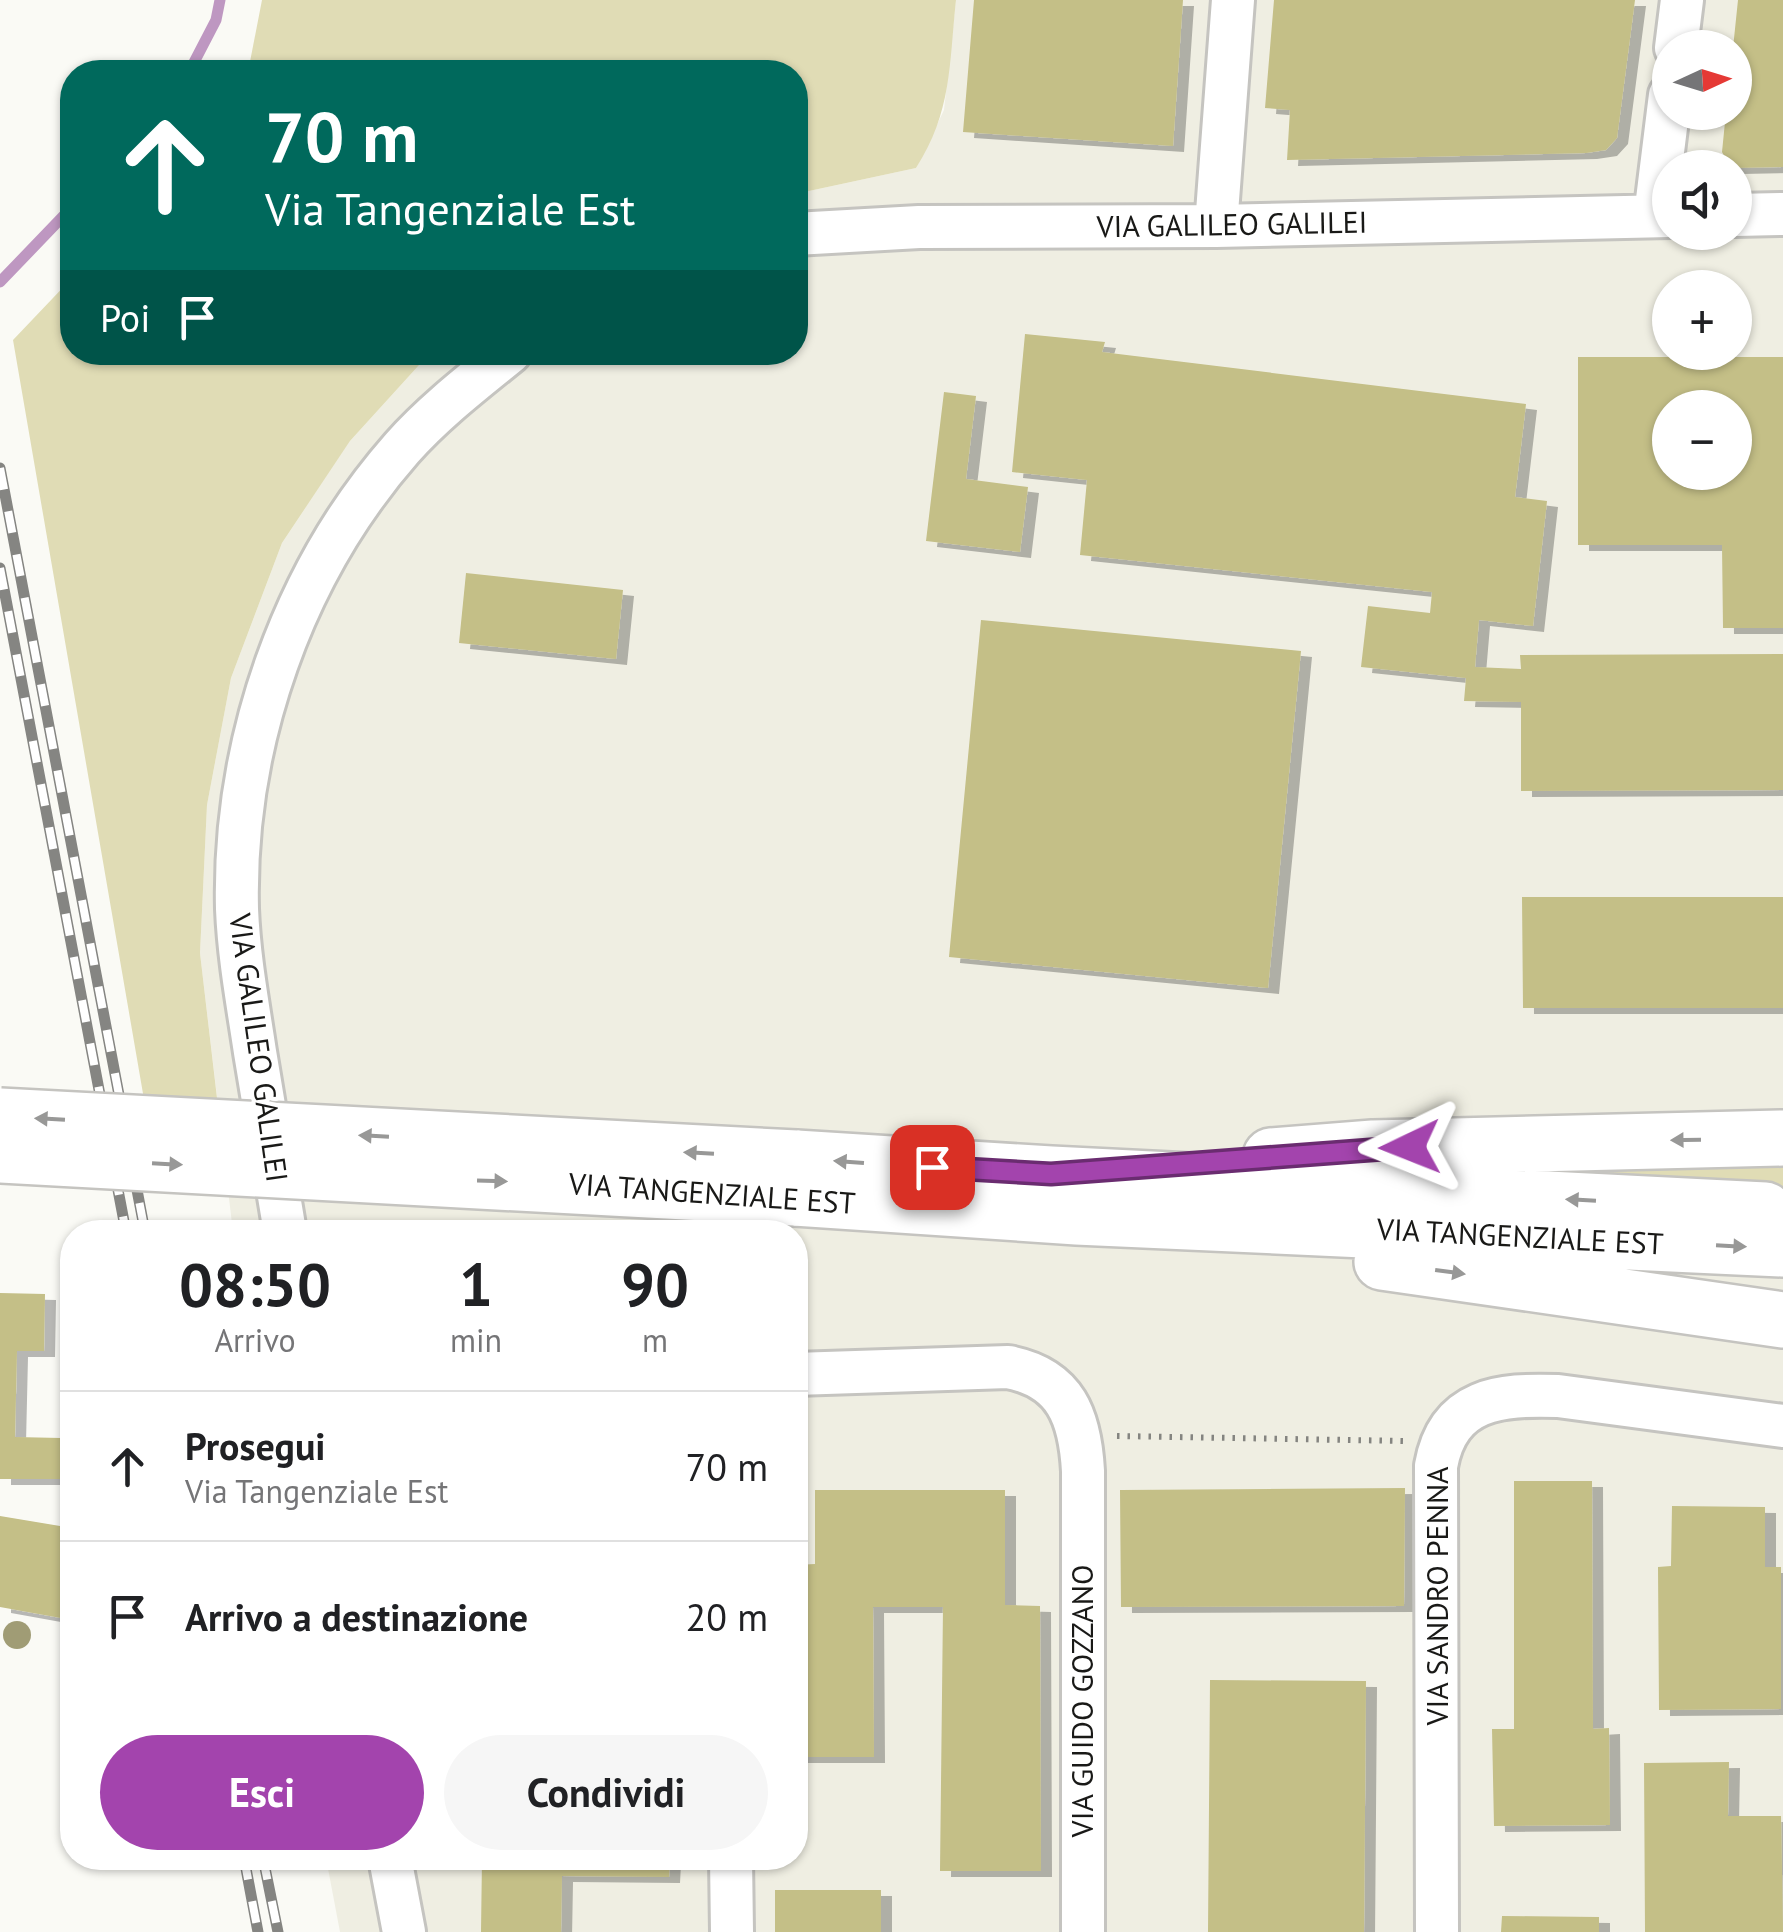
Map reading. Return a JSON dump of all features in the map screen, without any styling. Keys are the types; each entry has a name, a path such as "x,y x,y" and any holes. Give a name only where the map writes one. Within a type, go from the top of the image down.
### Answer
{"main road":[{"name":"VIA TANGENZIALE EST","path":"0,1116 795,1178 1783,1248"},
{"path":"1064,1196 1372,1148 1783,1138"},
{"name":"VIA TANGENZIALE EST","path":"0,1155 795,1178"},
{"name":"VIA TANGENZIALE EST","path":"1064,1196 1783,1210"},
{"path":"1064,1196 1783,1320"}],"street":[{"path":"1216,226 1233,0"},
{"path":"1678,30 1682,0"},
{"path":"1752,214 1783,214"},
{"name":"VIA GALILEO GALILEI","path":"808,233 918,228 1652,216"},
{"name":"VIA GALILEO GALILEI","path":"282,1220 242,970 238,912 237,858 242,808 267,691 289,629 334,539 402,448 494,365"},
{"path":"808,1374 1008,1368 1032,1372 1064,1399 1082,1455"},
{"name":"VIA SANDRO PENNA","path":"1436,1932 1436,1466 1440,1442 1453,1422 1475,1407 1525,1395 1783,1426"},
{"name":"VIA GUIDO GOZZANO","path":"1082,1455 1083,1932"},
{"path":"392,1870 404,1932"},
{"path":"731,1870 732,1932"}],"path":[{"path":"1082,1455 1174,1435 1440,1442"}],"shaded area":[{"path":"262,0 956,0 943,107 916,168 808,191 808,60 250,60"},
{"path":"956,0 1783,0 1783,1932 340,1932 328,1870 808,1870 808,1220 232,1220 200,953 207,805 231,678 282,543 350,441 419,365 808,365 808,191 916,168 944,110"},
{"path":"60,291 60,365 419,365 350,441 282,543 231,678 207,805 200,953 219,1115 146,1111 13,340"},
{"path":"1783,1154 1783,1190 1369,1160"}],"building":[{"path":"974,0 1183,0 1173,146 963,132"},
{"path":"1274,0 1635,0 1617,138 1606,150 1586,153 1287,160 1290,110 1265,108"},
{"path":"1738,0 1783,0 1783,167 1752,168 1752,150 1722,150 1724,130 1752,130 1752,30 1735,30"},
{"path":"1025,334 1105,342 1102,352 1526,404 1515,497 1547,501 1533,626 1479,620 1475,667 1521,669 1520,655 1783,654 1783,790 1521,791 1521,702 1464,701 1466,678 1361,667 1368,606 1430,613 1432,592 1080,555 1087,480 1012,472"},
{"path":"1578,357 1652,357 1652,370 1752,370 1752,357 1783,357 1783,628 1723,628 1722,545 1578,545"},
{"path":"944,392 976,396 966,479 1028,487 1020,552 926,541"},
{"path":"466,573 623,590 616,659 459,643"},
{"path":"981,620 1301,651 1268,988 949,957"},
{"path":"1522,897 1783,897 1783,1008 1523,1008"},
{"path":"0,1293 45,1294 44,1351 17,1351 15,1437 60,1438 60,1479 0,1479"},
{"path":"1514,1481 1592,1481 1593,1729 1609,1728 1610,1825 1494,1826 1492,1729 1514,1729"},
{"path":"1405,1488 1404,1606 1121,1607 1120,1490"},
{"path":"815,1490 1005,1490 1005,1605 1040,1606 1041,1871 940,1871 943,1607 873,1607 874,1757 808,1757 808,1564 815,1564"},
{"path":"1672,1506 1765,1507 1765,1567 1781,1567 1781,1709 1659,1710 1658,1567 1671,1566"},
{"path":"0,1516 60,1526 60,1618 0,1607"},
{"path":"1210,1680 1366,1681 1364,1932 1208,1932"},
{"path":"1729,1762 1728,1816 1781,1816 1783,1932 1645,1932 1644,1763"},
{"path":"482,1870 669,1870 669,1877 562,1876 561,1932 481,1932"},
{"path":"775,1890 881,1890 881,1932 775,1932"},
{"path":"1502,1916 1599,1917 1599,1932 1501,1932"}],"waterway":[{"path":"195,60 216,20 220,0"},
{"path":"0,282 60,220"}],"railway":[{"path":"0,468 143,1220"},
{"path":"0,568 124,1220"},
{"path":"246,1870 258,1932"},
{"path":"265,1870 278,1932"}],"route":[{"path":"932,1167 1051,1174 1410,1147"}]}
